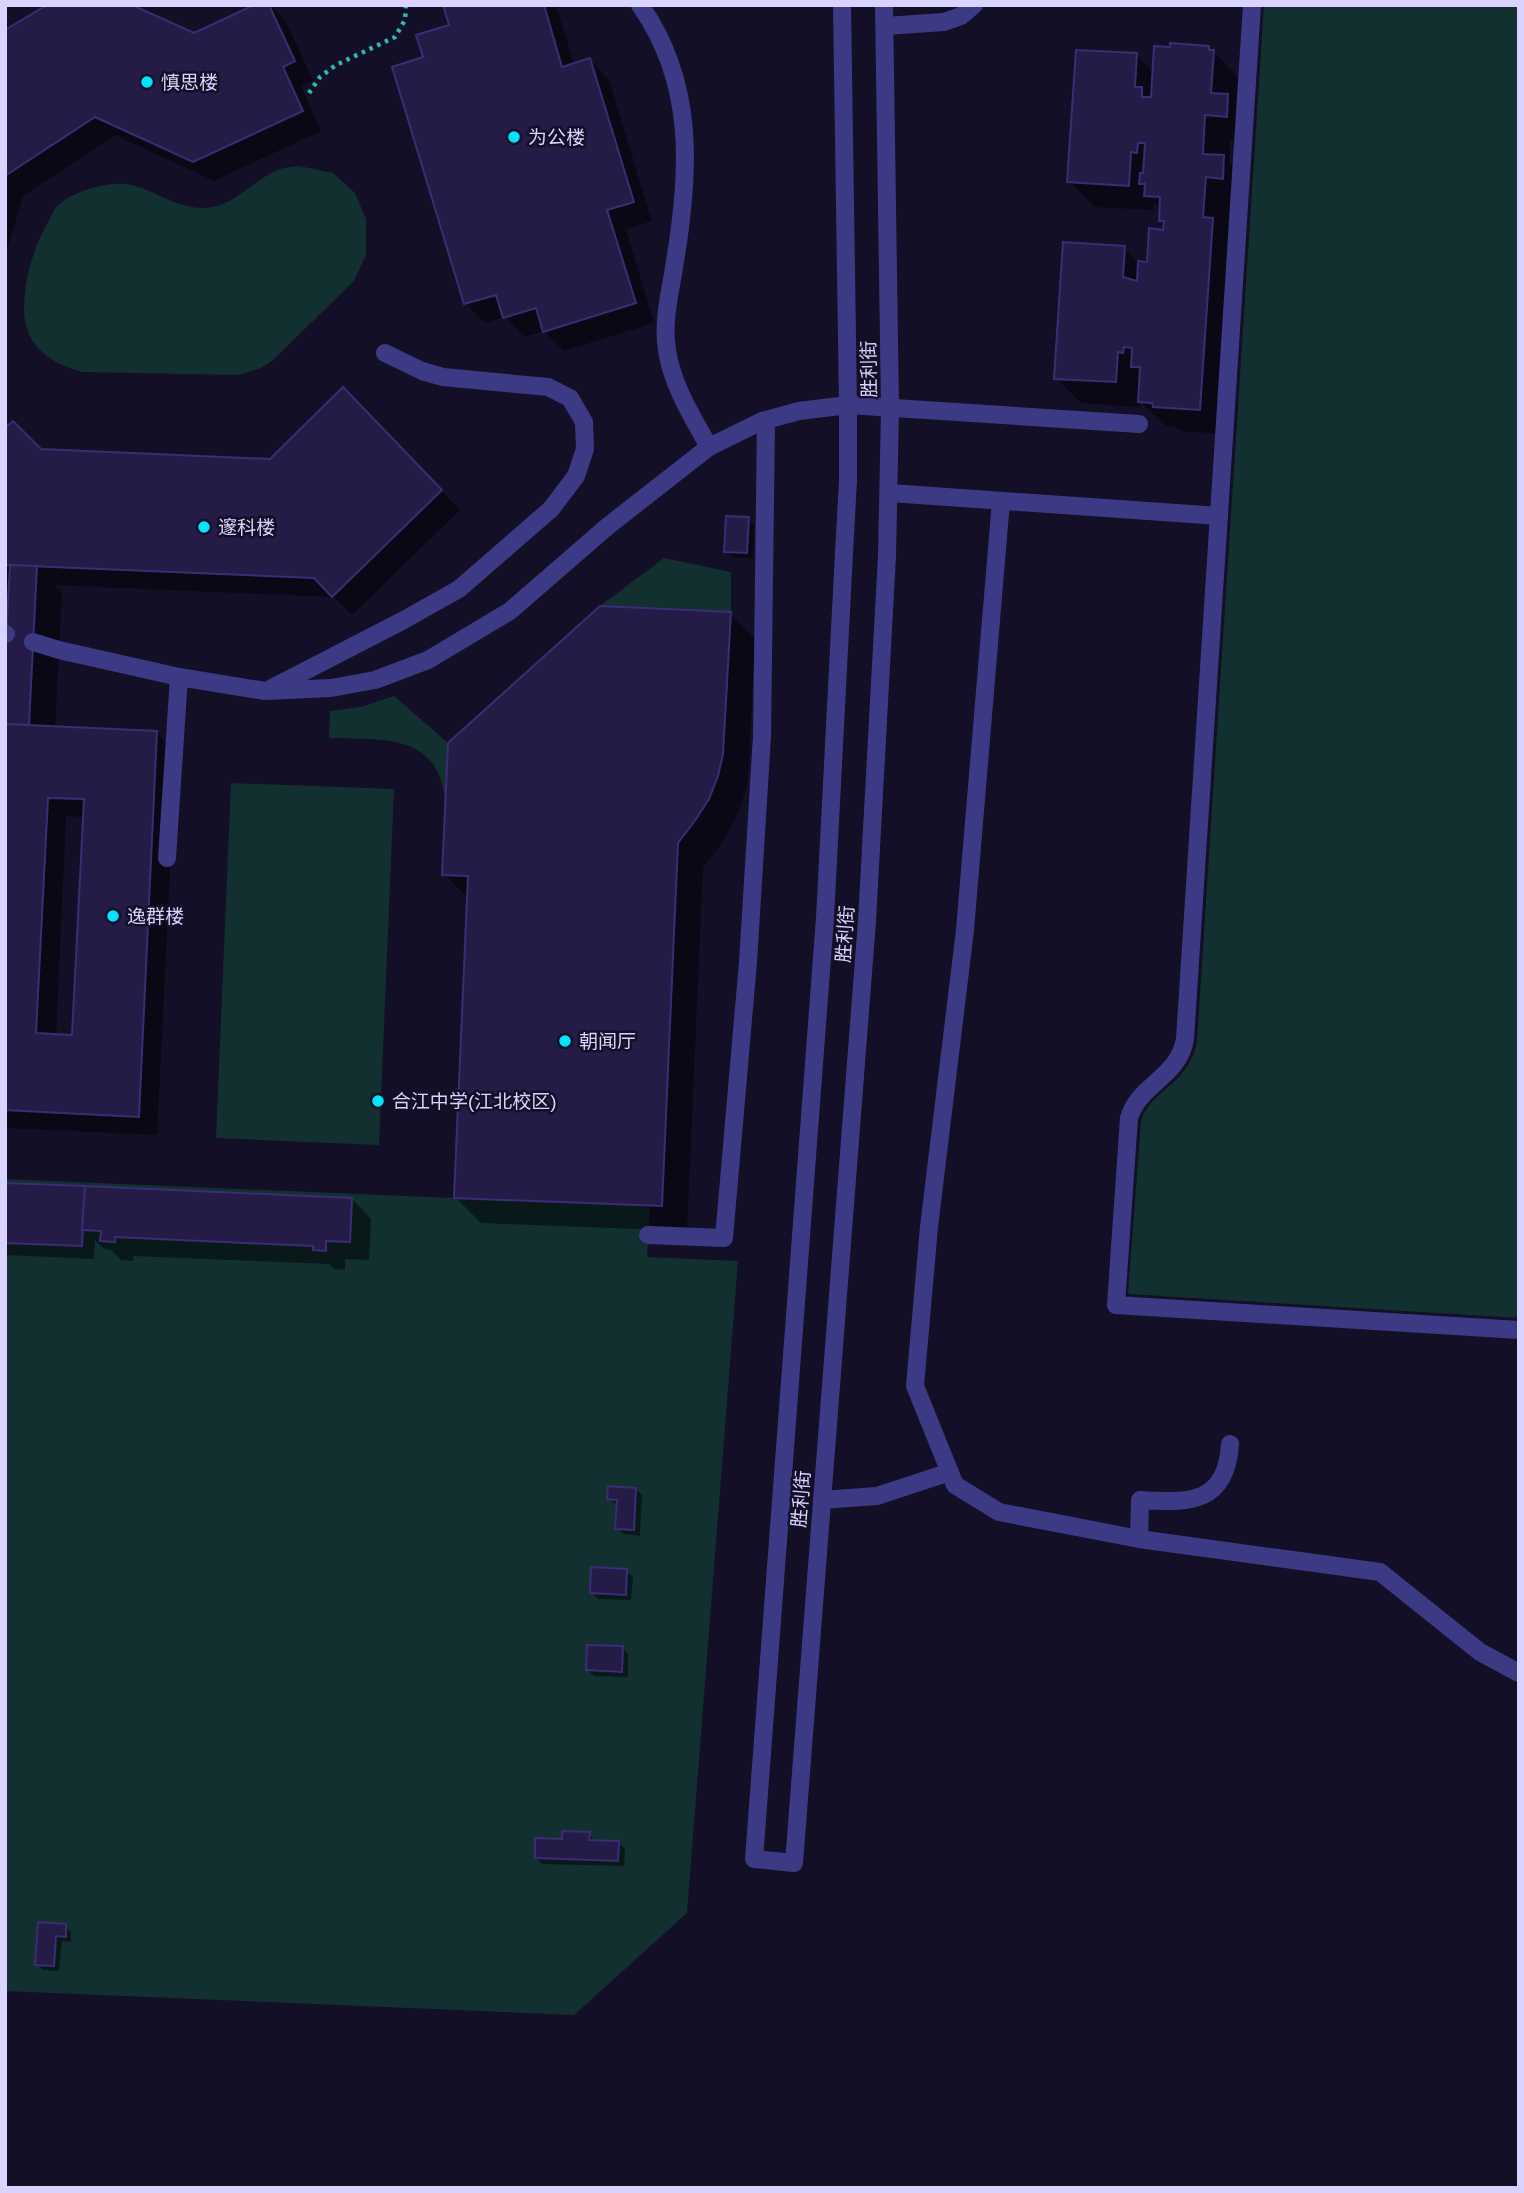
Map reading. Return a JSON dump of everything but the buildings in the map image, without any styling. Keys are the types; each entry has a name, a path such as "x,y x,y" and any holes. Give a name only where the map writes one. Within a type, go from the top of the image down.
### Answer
{"street":[{"path":"640,5 670,60 684,121 685,185 676,260 666,313 666,349 675,383 709,447"},
{"name":"胜利街","path":"842,5 848,405 845,529 825,918 754,1859 794,1863 867,921 890,493 884,5"},
{"path":"885,26 944,22 961,16 974,5"},
{"path":"1252,5 1185,1039 1175,1064 1137,1101 1129,1118 1116,1305 1519,1330"},
{"path":"265,691 402,621 458,589 551,509 576,477 585,449 584,422 570,398 548,387 443,377 422,371 385,353"},
{"path":"33,642 179,677 265,691 331,688 375,680 428,660 510,611 608,526 709,447 766,421 799,411 848,405 1139,424"},
{"path":"648,1235 724,1238 747,975 762,736 766,421"},
{"path":"890,493 1219,516"},
{"path":"1001,501 965,930 929,1227 915,1386 955,1485 999,1513 1139,1539 1380,1572 1479,1652 1519,1673"},
{"path":"167,858 179,677"},
{"path":"1139,1539 1140,1500 1189,1501 1203,1496 1225,1474 1230,1444"},
{"path":"822,1500 877,1496 950,1472"}],"path":[{"path":"309,93 320,77 336,65 395,37 405,20 406,5"}],"green space":[{"path":"1264,5 1519,5 1519,1318 1128,1294 1141,1121 1153,1101 1186,1068 1197,1041"},
{"path":"299,166 333,173 355,193 366,219 366,255 354,281 272,361 259,369 238,375 82,372 48,357 33,341 25,320 28,272 44,230 56,208 64,201 93,188 123,184 142,188 181,205 213,207 230,200 270,174 283,168"},
{"path":"664,558 731,572 731,612 600,606"},
{"path":"394,696 448,743 445,801 440,779 432,762 419,751 404,744 387,741 329,738 330,711 361,707"},
{"path":"231,783 394,789 379,1145 216,1138"},
{"path":"468,876 676,885 662,1206 650,1206 647,1257 738,1261 687,1913 574,2015 5,1991 5,1179 453,1198"}],"place":[{"name":"慎思楼","path":"147,82"},
{"name":"为公楼","path":"514,137"},
{"name":"邃科楼","path":"204,527"},
{"name":"逸群楼","path":"113,916"},
{"name":"朝闻厅","path":"565,1041"},
{"name":"合江中学(江北校区)","path":"378,1101"}]}
